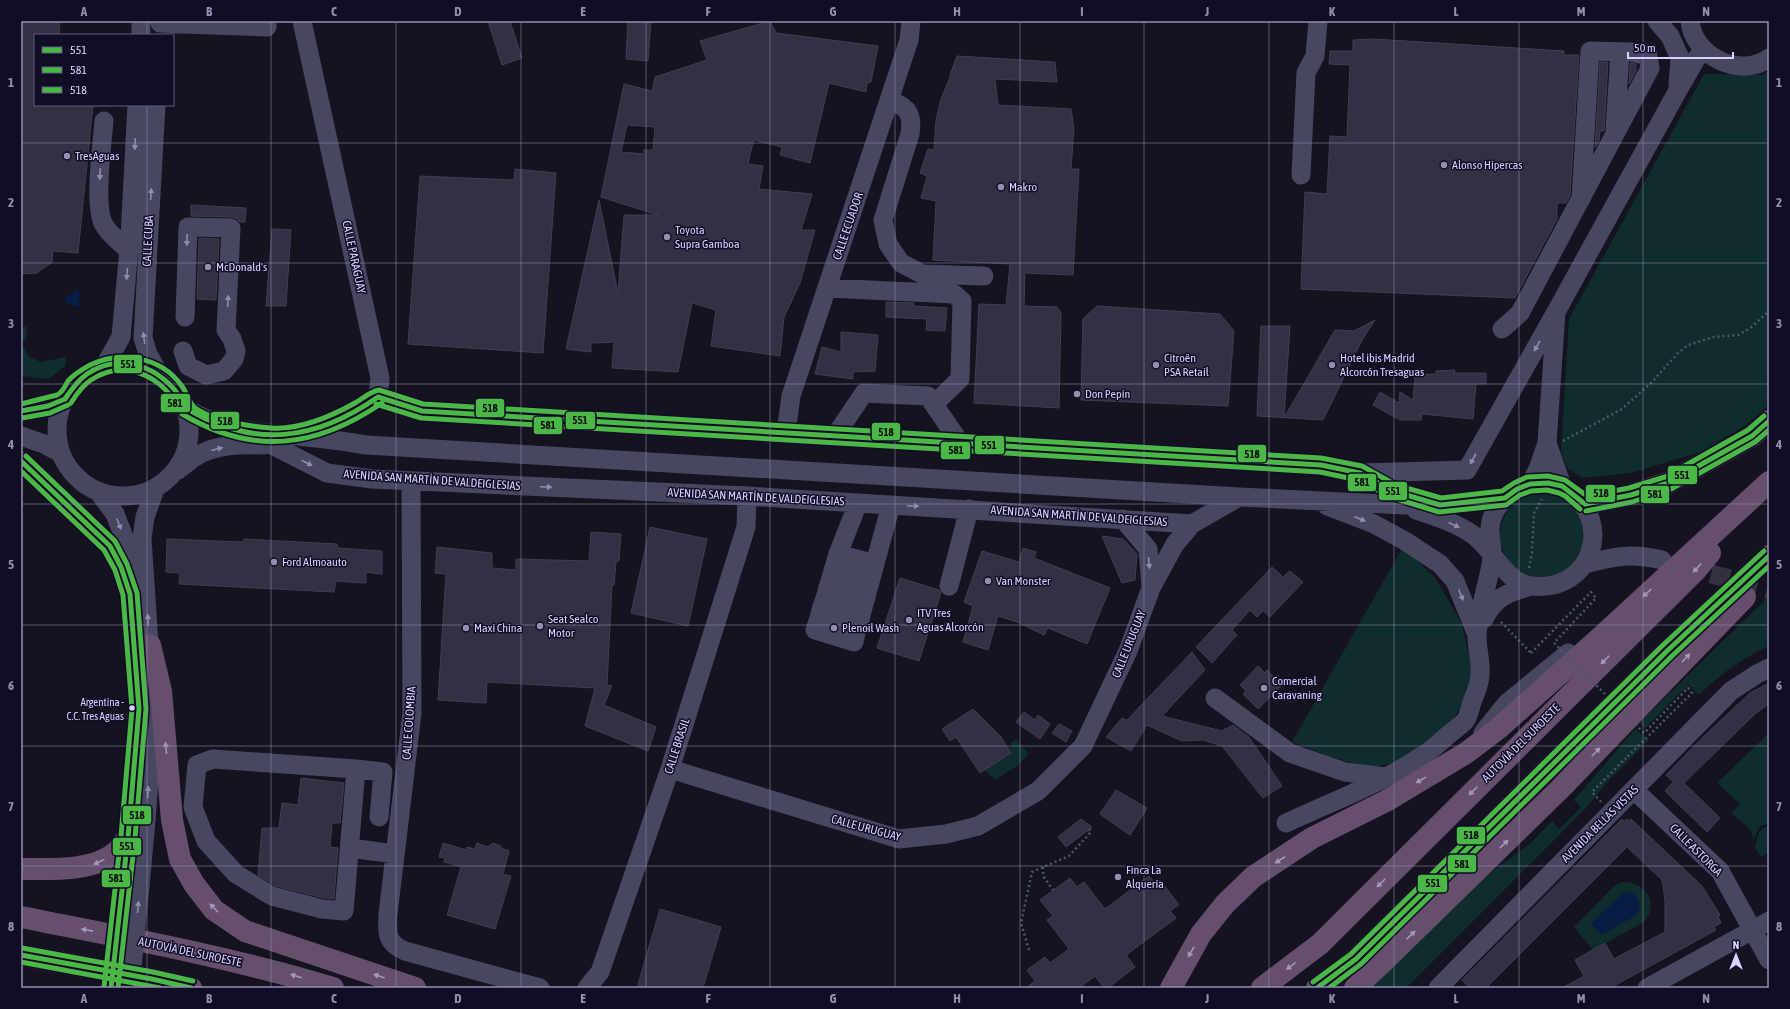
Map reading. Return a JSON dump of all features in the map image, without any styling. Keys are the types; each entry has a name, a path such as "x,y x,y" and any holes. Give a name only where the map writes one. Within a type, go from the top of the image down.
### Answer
{"highway":[{"path":"1585,504 1631,495 1668,483 1752,436 1769,421"},
{"path":"1171,988 1201,934 1225,904 1253,877 1312,838 1386,800 1466,753 1499,728 1603,635 1769,482"},
{"name":"AUTOVÍA DEL SUROESTE","path":"1262,988 1320,944 1696,570 1769,486"},
{"path":"1317,988 1356,959 1667,651 1769,556"},
{"path":"1354,988 1384,962 1561,788 1764,578 1769,564"},
{"path":"150,645 161,691 172,820 180,859 194,884 214,910 245,931 416,988"},
{"path":"21,869 55,870 96,864 116,852 128,837"},
{"name":"AUTOVÍA DEL SUROESTE","path":"21,917 167,946 286,973 333,988"},
{"path":"21,955 152,979 191,988"}],"street":[{"path":"142,34 155,25 186,23 267,27 267,21"},
{"name":"CALLE PARAGUAY","path":"302,21 380,378 378,397"},
{"name":"CALLE ECUADOR","path":"786,432 791,396 909,40 911,21"},
{"path":"1301,175 1306,73 1315,56 1318,21"},
{"path":"1657,21 1670,36 1680,58 1677,92"},
{"path":"1671,21 1690,23 1696,39 1704,50 1718,60 1734,65 1751,65 1769,58"},
{"path":"288,435 326,425 356,412 378,397 422,411 1299,464 1333,467 1360,473 1467,470 1677,92 1696,59 1704,50"},
{"path":"1502,329 1520,314 1615,135 1650,68 1648,56 1631,52 1590,51 1581,199"},
{"path":"1615,135 1620,52"},
{"path":"889,100 899,103 908,112 912,120 910,134 883,220 888,244 901,263 922,274 984,276"},
{"name":"CALLE CUBA","path":"104,367 121,337 129,251 137,106"},
{"name":"CALLE CUBA","path":"156,106 143,338 148,354 159,374"},
{"path":"100,115 100,214 104,224 129,251"},
{"path":"183,351 188,366 206,375 224,371 230,364 236,351 232,339 226,330 231,228 188,227 185,317"},
{"path":"827,288 954,294 962,301 960,379 934,404"},
{"path":"1530,484 1538,470 1547,443 1556,312"},
{"path":"122,364 141,366 159,374 175,389 186,408 190,432 185,455 172,475 155,489 130,496 115,496 98,491 86,485 67,465 61,453 57,435 58,417 64,399 74,385 83,378 104,367 122,364"},
{"path":"835,436 864,393 928,396 961,444"},
{"path":"21,410 48,406 64,399"},
{"name":"AVENIDA SAN MARTÍN DE VALDEIGLESIAS","path":"186,408 202,418 234,430 336,440 366,445 1239,497 1405,505 1440,505"},
{"path":"21,436 44,444 61,453"},
{"path":"1547,443 1556,485"},
{"name":"AVENIDA SAN MARTÍN DE VALDEIGLESIAS","path":"172,475 196,456 216,448 242,444 336,448 366,445"},
{"name":"AVENIDA SAN MARTÍN DE VALDEIGLESIAS","path":"272,445 327,473 372,478 858,502 1192,524"},
{"path":"21,461 110,546 121,568 130,594"},
{"path":"1360,473 1393,491 1440,505 1505,498"},
{"name":"CALLE COLOMBIA","path":"411,481 412,712 388,914 387,928 389,939 395,947 405,951 540,988"},
{"path":"1286,823 1386,777 1423,756 1467,720 1480,676 1477,636 1493,554 1490,528 1495,512 1505,498 1517,489 1530,484 1556,485 1569,490 1585,504 1593,524 1593,544 1585,564 1571,578 1552,586 1527,584 1515,580 1502,568 1493,554 1476,537 1456,526 1405,505"},
{"path":"111,988 148,800 152,708 150,645 142,538 145,517 155,489"},
{"path":"98,491 115,514 126,540 139,709 128,837 131,885 130,988"},
{"name":"CALLE BRASIL","path":"587,988 600,972 670,769 746,527 747,496"},
{"path":"1192,524 1239,497"},
{"path":"1311,500 1374,524 1405,541 1440,564 1455,581 1477,636"},
{"path":"858,502 833,570 815,630 854,642 891,505"},
{"path":"948,586 969,509"},
{"name":"CALLE URUGUAY","path":"1123,519 1148,549 1151,588"},
{"name":"CALLE URUGUAY","path":"670,769 899,839 946,834 978,826 1038,791 1083,746 1128,651 1151,588 1175,544 1192,524"},
{"path":"1585,564 1620,555 1644,556 1662,560"},
{"path":"833,570 866,597"},
{"path":"833,570 866,597"},
{"path":"1477,636 1488,609 1498,599 1527,584"},
{"path":"821,611 866,597"},
{"name":"AVENIDA BELLAS VISTAS","path":"1438,988 1732,691 1757,674 1769,668"},
{"path":"1215,698 1290,753 1345,772 1386,777"},
{"path":"356,769 344,911 322,909 272,896 236,874 206,841 194,807 197,765 213,759 356,769 383,772 379,817"},
{"name":"CALLE ASTORGA","path":"1634,790 1720,871 1761,926 1769,960"},
{"path":"350,848 395,854"},
{"path":"1647,988 1761,926"}],"path":[{"path":"1547,443 1556,444 1622,409 1651,383 1678,353 1688,345 1714,338 1738,335 1749,329 1769,311"},
{"path":"1527,584 1532,552 1534,514 1556,485"},
{"path":"1488,609 1531,653 1591,592 1596,598 1554,643 1644,733 1688,688 1692,692 1592,792"},
{"path":"1029,950 1021,923 1032,872 1069,856 1091,832 1089,829"},
{"path":"1043,867 1043,876 1053,890"}],"green space":[{"path":"1769,71 1769,405 1746,425 1700,452 1631,473 1582,478 1567,468 1561,452 1569,319 1704,74 1762,75"},
{"path":"21,327 27,327 26,340 21,341"},
{"path":"24,347 28,356 41,362 66,357 65,366 49,379 21,376 21,349"},
{"path":"1542,493 1558,496 1572,505 1581,519 1584,535 1581,551 1572,565 1558,574 1542,577 1526,574 1512,565 1503,551 1500,535 1503,519 1512,505 1526,496"},
{"path":"1403,547 1436,579 1462,624 1473,673 1465,702 1444,732 1397,762 1370,768 1331,757 1292,742"},
{"path":"1769,596 1769,650 1766,647 1747,657 1722,674 1699,695 1688,685 1645,728 1639,723"},
{"path":"1635,729 1649,740 1611,778 1586,808 1406,988 1370,988 1467,893 1490,873 1530,844 1552,821 1559,829 1581,807 1574,800"},
{"path":"1769,733 1769,824 1760,826 1754,839 1750,829 1731,813 1740,804 1717,783"},
{"path":"1016,739 1029,754 1017,766 995,780 985,770 1011,754 1009,749 1012,746 1010,743"},
{"path":"1769,826 1769,853 1761,857 1755,848 1756,841 1760,831"},
{"path":"1622,882 1637,885 1648,894 1651,908 1649,915 1644,922 1593,950 1574,927 1614,886"}],"water":[{"path":"74,290 78,291 80,294 78,299 81,303 79,307 68,304 65,300 66,296 71,295"},
{"path":"1624,892 1633,894 1636,897 1640,904 1638,912 1635,916 1601,935 1591,923"}],"building":[{"name":"TresAguas","path":"21,21 60,21 59,34 34,34 34,106 93,106 78,253 53,251 52,262 37,273 21,274"},
{"path":"488,21 510,21 522,58 502,65"},
{"path":"628,21 651,21 648,61 626,59"},
{"path":"770,21 776,33 878,46 871,82 867,83 866,92 829,83 810,163 780,155 782,147 754,140 748,164 763,166 759,189 812,194 801,230 815,230 800,283 784,317 780,356 711,346 716,310 692,303 678,372 612,368 614,342 591,343 591,352 566,349 599,200 618,293 624,215 658,215 601,197 624,84 652,91 655,77 707,60 700,41","holes":["627,125 655,127 653,150 644,150 644,154 621,152"]},
{"name":"Alonso Hipercas","path":"1374,39 1564,51 1564,55 1579,55 1570,195 1566,203 1557,203 1557,219 1515,298 1301,289 1305,192 1327,194 1330,136 1347,137 1350,65 1329,64 1330,51 1353,51 1353,40"},
{"name":"Makro","path":"957,56 1055,62 1057,82 995,79 998,105 1071,109 1074,129 1071,169 1079,169 1073,275 1025,273 1024,306 1057,307 1061,313 1059,408 974,403 979,304 1006,305 1010,264 933,260 936,201 921,198 927,176 920,173 928,149 934,150 936,120 941,99"},
{"path":"1600,62 1608,62 1604,131 1600,131 1599,141 1595,148"},
{"path":"1630,63 1636,64 1636,71 1629,84"},
{"path":"515,169 556,173 543,353 408,344 420,176 514,180"},
{"path":"191,205 246,208 245,222 240,222 236,218 231,217 191,216"},
{"path":"272,229 291,230 286,306 266,306"},
{"name":"McDonald's","path":"199,238 219,239 216,300 197,299"},
{"path":"886,302 914,303 913,306 947,308 945,331 926,330 927,319 886,317"},
{"name":"Citroën PSA Retail","path":"1097,306 1220,314 1234,331 1228,406 1081,400 1083,319"},
{"path":"1375,320 1362,340 1323,420 1284,418 1335,330 1354,331"},
{"path":"1261,326 1290,326 1284,418 1257,416"},
{"path":"841,332 878,335 875,371 853,372 853,379 815,374 822,347 841,352"},
{"path":"1455,370 1454,373 1486,373 1486,384 1476,384 1473,419 1422,414 1421,420 1400,420 1373,405 1380,392 1399,403 1400,392 1413,400 1415,375 1436,374 1436,371"},
{"path":"650,527 707,539 688,626 631,613"},
{"path":"591,532 621,534 619,561 616,562 614,585 612,585 607,685 612,686 604,705 656,727 648,751 585,726 595,688 487,682 486,703 438,700 446,574 435,573 437,547 492,553 492,568 516,570 516,559 589,561"},
{"path":"1102,536 1123,539 1137,554 1135,580 1122,583"},
{"name":"Ford Almoauto","path":"167,539 243,542 244,539 337,544 338,548 382,551 382,574 366,572 366,583 336,581 334,592 179,584 180,573 166,572"},
{"path":"1023,548 1036,552 1034,558 1110,588 1087,644 1048,628 1044,635 1017,622 998,616 988,650 963,642 973,606 964,602 982,551 1019,562"},
{"path":"1272,567 1283,577 1290,571 1303,582 1270,617 1263,611 1257,617 1250,610 1232,630 1237,635 1212,663 1196,647"},
{"name":"ITV Tres Aguas Alcorcón","path":"900,578 939,590 941,593 919,661 877,648"},
{"path":"1192,652 1205,670 1162,716 1222,731 1233,725 1249,737 1282,786 1263,798 1222,746 1203,740 1182,741 1147,725 1131,751 1106,737 1122,718 1127,720"},
{"name":"Comercial Caravaning","path":"1258,666 1265,673 1267,670 1282,685 1258,709 1243,694 1246,691 1240,685"},
{"path":"1769,683 1769,704 1757,712 1684,783 1720,818 1707,832 1665,791 1673,782 1666,775 1701,739 1750,693"},
{"path":"973,709 1001,737 1011,753 980,773 956,737 950,741 942,729"},
{"path":"1024,712 1035,720 1038,715 1050,724 1040,739 1016,722"},
{"path":"1059,724 1072,731 1066,742 1052,733"},
{"path":"301,778 344,783 340,823 332,823 330,847 338,848 334,899 324,898 276,886 258,875 262,828 279,828 282,803 298,805"},
{"path":"1116,790 1147,808 1130,835 1100,814"},
{"path":"1081,819 1092,827 1066,847 1058,837"},
{"path":"1622,819 1624,822 1626,819 1628,821 1631,819 1702,886 1720,915 1718,916 1721,923 1714,927 1716,930 1610,988 1562,988 1584,976 1575,960 1605,943 1614,959 1665,932 1665,900 1662,880 1627,847 1486,988 1470,988 1462,980"},
{"path":"443,843 466,850 467,847 475,849 477,843 488,847 493,843 501,846 500,848 509,851 503,874 511,876 495,929 447,915 461,867 444,862 445,858 439,857"},
{"path":"1149,876 1155,883 1160,880 1179,905 1170,911 1176,918 1126,955 1135,967 1108,988 1104,988 1095,976 1079,988 1026,988 1035,981 1027,970 1045,957 1050,963 1069,949 1047,920 1053,916 1040,900 1070,878 1077,887 1084,882 1105,909"},
{"path":"660,909 721,927 703,988 637,988"}],"tunnel":[{"path":"1683,566 1769,590"}],"transit line":[{"name":"518","path":"21,404 59,394 70,378 90,365 102,360 127,357 151,362 173,375 185,391 193,406 203,413 222,420 271,428 293,427 314,422 355,403 370,393 379,390 423,404 1321,458 1362,466 1396,485 1441,498 1502,491 1527,477 1548,476 1565,480 1587,496 1629,488 1665,477 1748,430 1764,416"},
{"name":"551","path":"65,399 78,382 87,374 101,367 116,364 131,364 157,374 169,384 186,408"},
{"name":"581","path":"71,403 82,387 88,382 104,373 117,370 142,374 154,380 173,399 180,411"},
{"name":"551","path":"378,397 422,411 1321,465 1360,473 1393,491 1440,505 1505,498 1517,489 1530,484 1548,483 1562,486 1585,504"},
{"name":"551","path":"186,408 211,421 236,430 260,434 284,434 307,431 331,423 354,412 378,397"},
{"name":"551","path":"21,411 48,406 65,399"},
{"name":"581","path":"182,414 208,427 234,436 259,441 284,441 308,437 333,430 382,403"},
{"name":"581","path":"376,404 421,418 1320,472 1358,480 1390,497 1439,512 1506,505 1520,495 1531,491 1547,490 1565,496 1580,509"},
{"name":"581","path":"22,418 50,413 68,405"},
{"name":"551","path":"1585,504 1631,495 1668,483 1752,436 1769,421"},
{"name":"581","path":"1586,511 1632,502 1671,489 1755,442 1769,430"},
{"name":"518","path":"26,456 115,541 127,564 137,593 146,709 135,838 118,988"},
{"name":"551","path":"21,461 110,546 121,567 130,594 139,709 128,837 111,988"},
{"name":"581","path":"21,471 104,550 115,570 123,595 132,709 121,836 104,987"},
{"name":"518","path":"1313,982 1351,954 1662,646 1764,551"},
{"name":"551","path":"1317,988 1356,959 1667,651 1769,556"},
{"name":"581","path":"1329,988 1361,964 1672,656 1769,566"},
{"name":"518","path":"22,948 153,972 193,981"},
{"name":"551","path":"21,955 152,979 191,988"},
{"name":"581","path":"21,962 160,988"}],"place":[{"name":"TresAguas","path":"67,156"},
{"name":"Alonso Hipercas","path":"1444,165"},
{"name":"Makro","path":"1001,187"},
{"name":"Toyota Supra Gamboa","path":"667,237"},
{"name":"McDonald's","path":"208,267"},
{"name":"Citroën PSA Retail","path":"1156,365"},
{"name":"Hotel ibis Madrid Alcorcón Tresaguas","path":"1332,365"},
{"name":"Don Pepín","path":"1077,394"},
{"name":"Ford Almoauto","path":"274,562"},
{"name":"Van Monster","path":"988,581"},
{"name":"ITV Tres Aguas Alcorcón","path":"909,620"},
{"name":"Seat Sealco Motor","path":"540,626"},
{"name":"Maxi China","path":"466,628"},
{"name":"Plenoil Wash","path":"834,628"},
{"name":"Comercial Caravaning","path":"1264,688"},
{"name":"Argentina - C.C. Tres Aguas","path":"132,708"},
{"name":"Finca La Alquería","path":"1118,877"}]}
